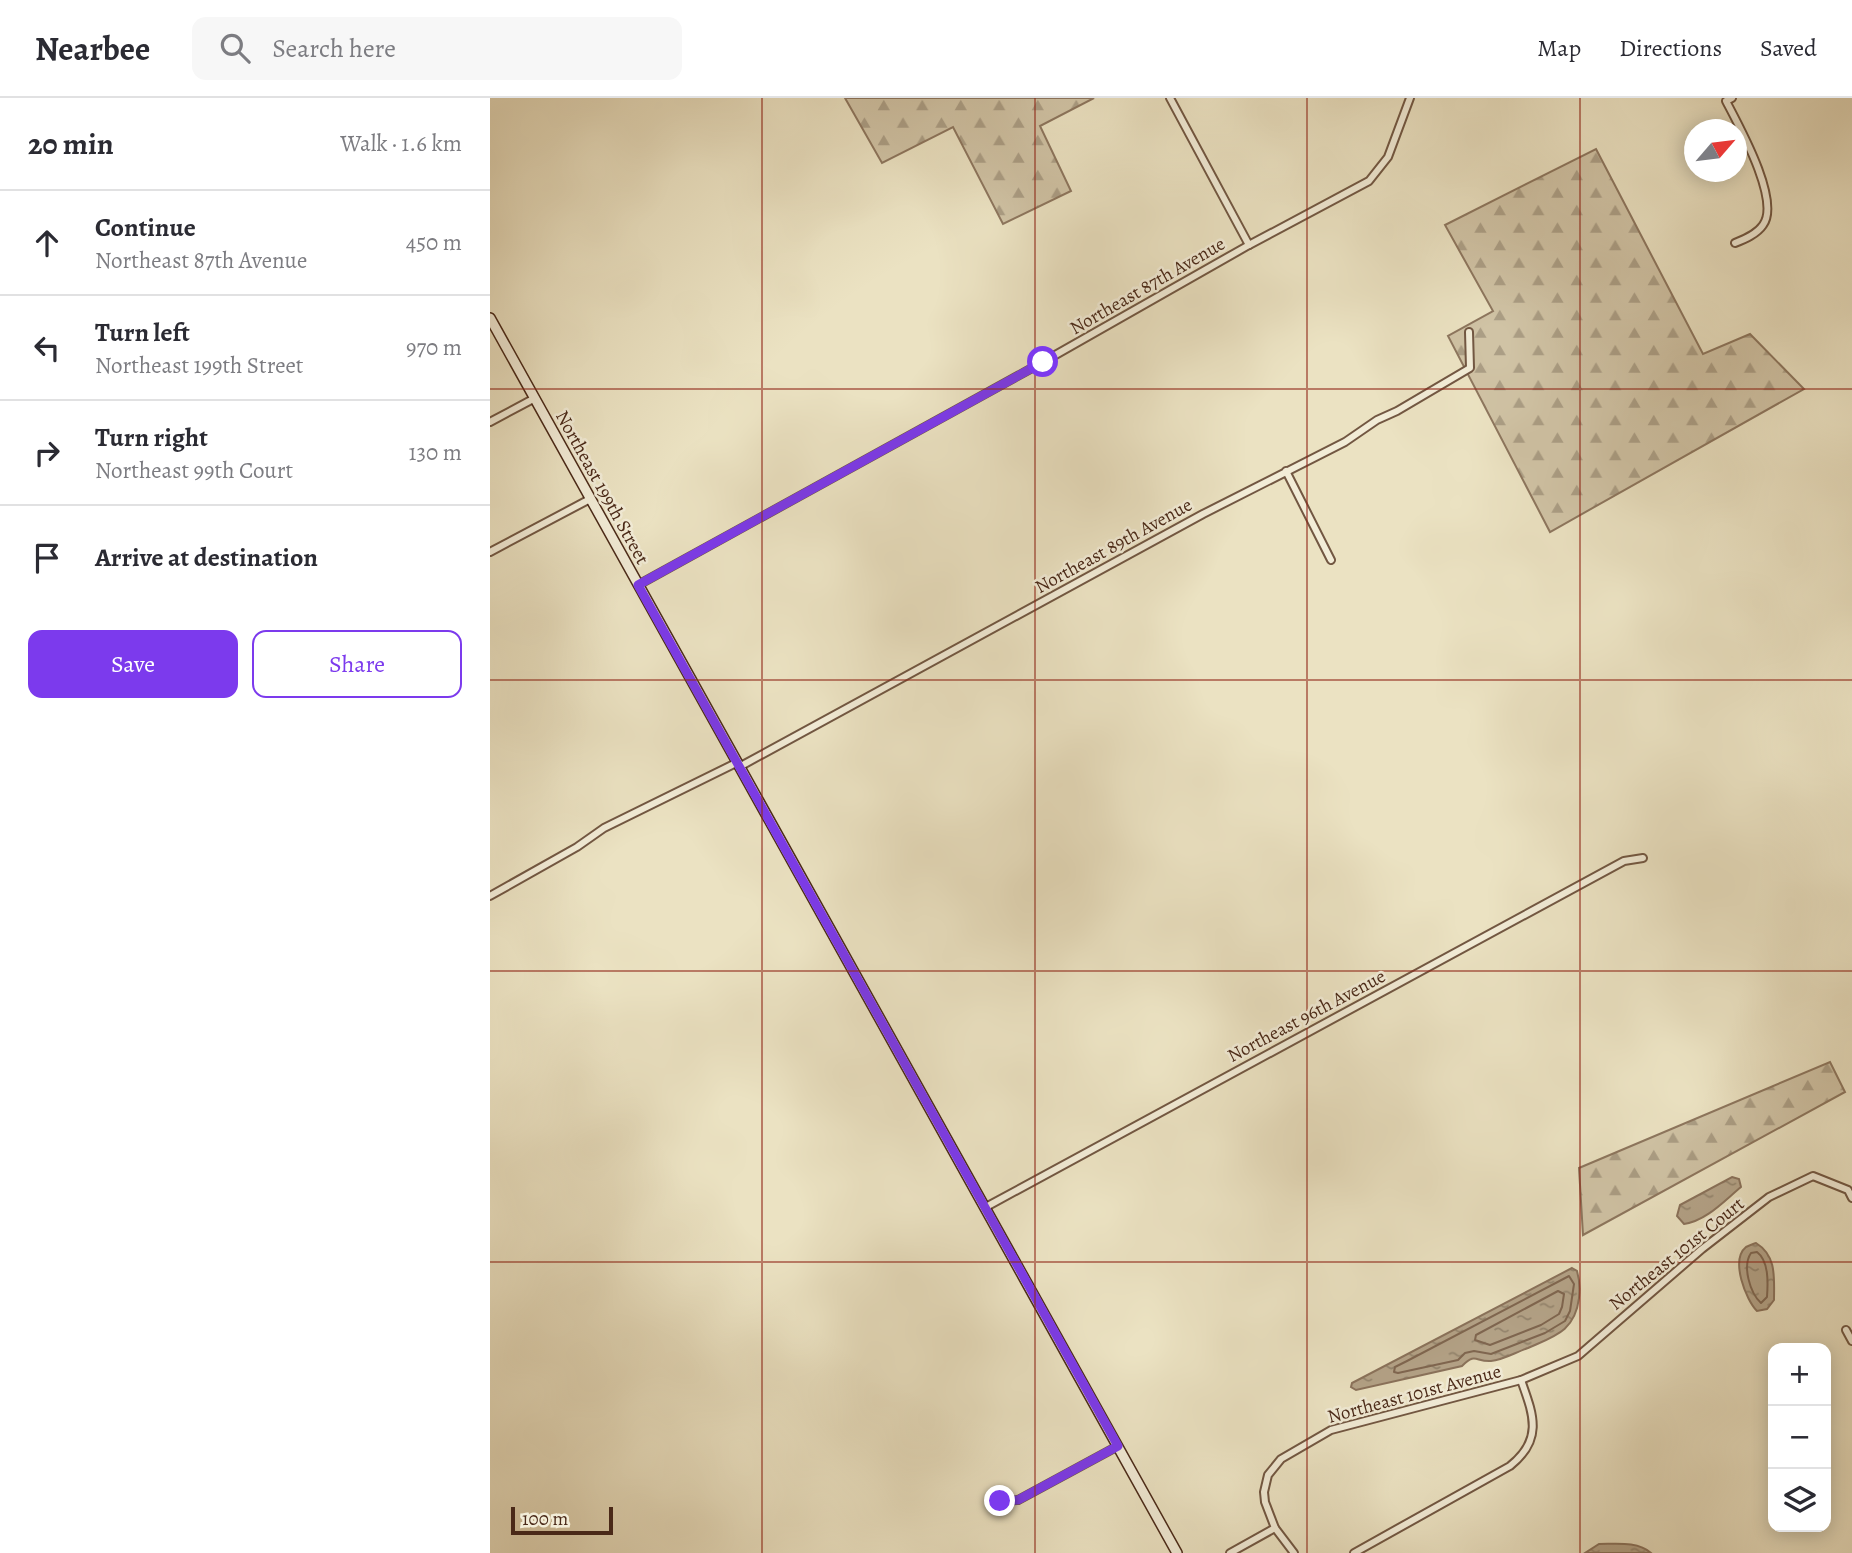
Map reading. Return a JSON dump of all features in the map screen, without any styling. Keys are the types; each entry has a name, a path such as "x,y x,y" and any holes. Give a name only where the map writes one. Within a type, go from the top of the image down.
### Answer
{"main road":[{"name":"Northeast 199th Street","path":"490,318 1177,1553"}],"street":[{"path":"1170,98 1249,245"},
{"name":"Northeast 87th Avenue","path":"638,585 1369,181 1388,157 1410,98"},
{"path":"1732,98 1726,101 1766,190 1769,208 1761,227 1735,243"},
{"name":"Northeast 89th Avenue","path":"490,896 577,847 604,828 738,765 1203,514 1345,442 1377,420 1470,368 1469,332"},
{"path":"490,422 535,398"},
{"path":"1286,471 1331,560"},
{"path":"490,552 590,499"},
{"name":"Northeast 96th Avenue","path":"986,1207 1623,861 1643,858"},
{"name":"Northeast 101st Court","path":"1521,1380 1578,1356 1702,1249 1769,1197 1812,1176 1848,1189 1852,1198"},
{"path":"1846,1329 1852,1341"},
{"path":"1354,1553 1510,1465 1521,1456 1530,1444 1533,1423 1521,1380"},
{"name":"Northeast 101st Avenue","path":"1294,1553 1275,1528 1267,1511 1265,1484 1273,1466 1303,1444 1331,1430 1521,1380"},
{"path":"1000,1501 1018,1500 1118,1446"},
{"path":"1230,1553 1275,1528"}],"green space":[{"path":"845,98 1094,98 1040,126 1071,191 1003,224 953,127 882,163"},
{"path":"1596,149 1703,354 1750,334 1804,389 1550,532 1448,336 1493,311 1445,225"},
{"path":"1830,1062 1845,1092 1583,1235 1579,1168"}],"water":[{"path":"1732,1177 1739,1179 1741,1187 1714,1210 1700,1219 1684,1224 1677,1216 1680,1205"},
{"path":"1756,1243 1768,1254 1773,1268 1774,1284 1774,1300 1767,1309 1757,1311 1744,1289 1739,1261 1746,1247"},
{"path":"1572,1268 1577,1271 1579,1281 1577,1309 1568,1325 1555,1336 1505,1358 1486,1361 1473,1359 1462,1366 1356,1390 1351,1387 1352,1383"},
{"path":"1599,1544 1633,1545 1651,1553 1585,1553"}],"route":[{"path":"1000,1501 1018,1500 1118,1446 638,585 1043,362"}]}
